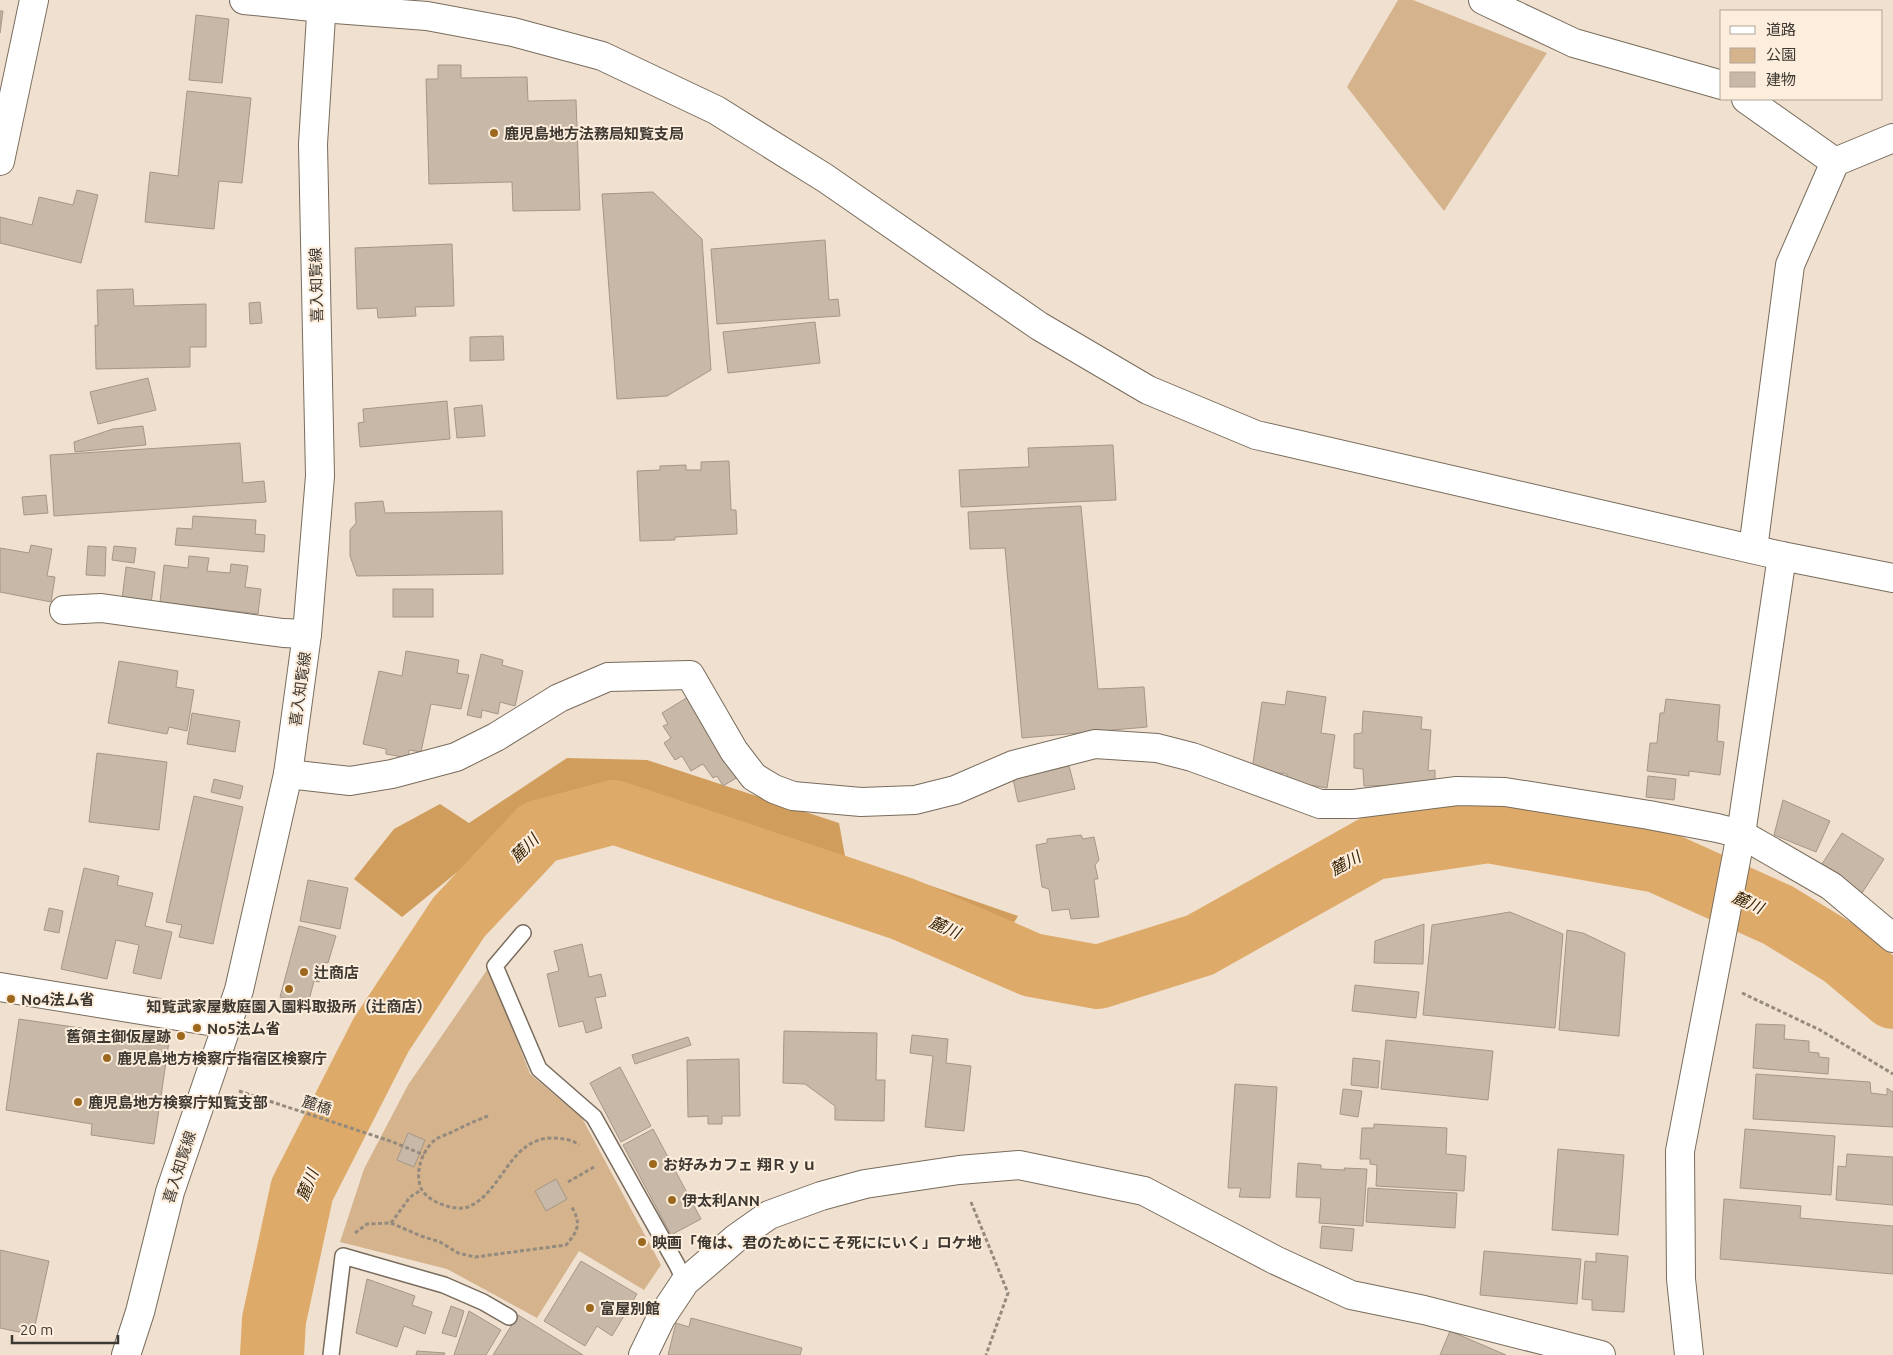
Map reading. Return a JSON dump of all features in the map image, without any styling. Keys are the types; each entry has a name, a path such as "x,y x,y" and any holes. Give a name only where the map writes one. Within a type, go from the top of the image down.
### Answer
{"street":[{"path":"0,161 34,0"},
{"path":"244,0 322,4 427,16 513,32 602,56 716,110 825,178 1039,326 1148,390 1256,435 1782,556 1893,578"},
{"path":"1483,0 1574,43 1720,83"},
{"name":"喜入知覧線","path":"126,1355 140,1312 170,1192 239,990 288,774 307,634 320,476 313,144 322,4"},
{"path":"1747,100 1834,162"},
{"path":"1753,549 1790,265 1834,162 1893,138"},
{"path":"1689,1355 1681,1279 1680,1152 1741,834 1782,556"},
{"path":"64,610 101,608 283,633 307,634"},
{"path":"288,774 350,780 392,774 456,757 496,737 559,698 608,677 690,675 734,751 754,776 774,789 793,796 861,802 916,800 955,790 1013,765 1095,744 1157,748 1174,752 1320,804 1354,804 1457,791 1505,792 1649,815 1741,834 1831,886 1893,938"},
{"path":"0,987 227,1024"},
{"path":"643,1355 661,1318 685,1282 735,1239 769,1215 820,1196 865,1184 959,1170 1018,1165 1144,1190 1275,1260 1352,1295 1424,1310 1601,1355"}],"lane":[{"path":"523,933 495,966 540,1069 594,1117 685,1282"},
{"path":"332,1355 343,1256 444,1285 483,1302 509,1317"}],"path":[{"path":"1713,982 1735,990 1820,1030 1893,1074"},
{"name":"麓橋","path":"234,1090 393,1142 424,1155"},
{"path":"488,1116 435,1140 424,1155 418,1174 421,1190 432,1200 450,1207 466,1208 482,1199 527,1144 542,1138 559,1138 574,1142 586,1150"},
{"path":"590,1159 598,1175"},
{"path":"568,1182 594,1167"},
{"path":"959,1170 1008,1293 986,1355"},
{"path":"391,1223 410,1196 421,1190"},
{"path":"343,1256 349,1237 367,1224 391,1223 440,1242 458,1253 475,1257 566,1245 574,1235 578,1223 578,1216 572,1206"}],"green space":[{"path":"1398,0 1413,0 1547,53 1444,211 1347,87"},
{"path":"489,967 530,1074 582,1118 661,1265 644,1290 579,1251 537,1318 447,1269 340,1242 364,1169 408,1085"}],"shaded area":[{"path":"567,758 647,760 839,823 845,856 1018,916 1010,929 748,834 612,794 536,808 402,917 354,879 394,829 440,804 469,823"}],"building":[{"path":"0,11 3,11 0,33"},
{"path":"196,15 229,19 222,83 189,80"},
{"path":"438,65 461,65 461,78 527,77 528,101 576,100 580,210 513,211 512,182 429,184 426,79 438,79"},
{"path":"187,91 251,98 242,183 219,181 214,229 145,222 150,172 178,176"},
{"path":"77,190 98,195 81,263 0,243 0,217 32,225 39,197 73,205"},
{"path":"653,192 702,239 711,370 667,396 617,399 602,194"},
{"path":"825,240 829,300 838,299 840,316 717,324 711,249"},
{"path":"452,244 454,306 415,307 416,316 378,318 377,308 357,309 355,248"},
{"path":"133,289 134,306 206,304 206,347 190,347 190,367 96,369 95,325 98,326 97,290"},
{"path":"260,302 262,323 250,324 249,303"},
{"path":"815,322 820,363 728,373 723,332"},
{"path":"503,336 504,360 470,361 470,337"},
{"path":"148,378 156,410 98,424 90,392"},
{"path":"447,401 450,439 360,447 358,423 364,422 363,409"},
{"path":"482,405 485,436 457,438 454,408"},
{"path":"143,426 146,445 75,452 74,442 113,429"},
{"path":"240,443 243,483 264,481 266,502 54,516 50,455"},
{"path":"1113,445 1116,500 961,507 959,470 1029,467 1028,448"},
{"path":"729,461 731,510 736,510 737,534 675,537 675,540 640,541 637,471 660,470 660,466 686,465 686,470 701,470 701,462"},
{"path":"46,495 48,513 24,515 22,497"},
{"path":"383,501 385,513 502,511 503,574 357,576 350,556 350,530 356,523 355,503"},
{"path":"1081,506 1098,689 1144,687 1147,727 1022,738 1005,548 970,549 968,512"},
{"path":"193,516 256,520 255,534 265,535 264,552 175,545 177,528 192,529"},
{"path":"31,545 52,549 47,576 55,577 51,602 0,592 0,548 29,553"},
{"path":"88,546 106,547 105,576 86,575"},
{"path":"114,546 136,548 134,563 112,560"},
{"path":"189,556 209,558 207,571 230,573 231,564 248,566 245,587 261,589 258,614 160,602 164,565 188,568"},
{"path":"126,567 155,572 151,604 122,599"},
{"path":"393,589 433,589 433,617 393,617"},
{"path":"406,651 459,660 457,673 469,675 461,709 431,704 421,752 409,750 408,758 386,754 386,749 363,744 379,671 402,676"},
{"path":"481,654 503,660 502,665 523,671 515,706 500,702 498,714 482,710 481,718 467,715"},
{"path":"119,661 178,671 176,687 194,690 187,731 169,727 167,734 108,723"},
{"path":"1287,691 1326,697 1321,733 1335,735 1327,788 1286,781 1287,774 1252,770 1262,702 1285,705"},
{"path":"688,697 738,777 723,786 717,776 713,778 703,764 691,771 682,756 675,760 664,743 671,738 663,726 668,724 662,713"},
{"path":"1666,699 1720,705 1717,741 1724,742 1720,775 1689,771 1689,776 1647,771 1650,743 1657,743 1660,713 1664,713"},
{"path":"1363,711 1422,717 1421,729 1431,730 1428,771 1435,770 1435,784 1364,786 1363,769 1354,768 1354,734 1362,733"},
{"path":"192,713 240,721 235,752 187,744"},
{"path":"97,753 167,762 159,830 89,822"},
{"path":"1069,766 1075,789 1018,802 1013,779"},
{"path":"1648,776 1676,779 1674,800 1646,797"},
{"path":"214,779 243,786 240,799 211,792"},
{"path":"194,796 243,807 213,944 179,937 182,925 166,922"},
{"path":"1783,800 1830,821 1816,852 1774,835"},
{"path":"1842,833 1884,859 1862,893 1820,867"},
{"path":"1081,835 1083,839 1094,837 1099,860 1095,865 1098,879 1094,879 1099,917 1071,919 1069,909 1052,911 1049,889 1042,887 1036,845 1047,843 1047,839"},
{"path":"84,868 119,876 117,885 153,893 145,926 172,932 161,979 133,973 139,945 116,940 107,979 61,969"},
{"path":"308,880 348,888 340,929 300,921"},
{"path":"49,908 63,911 59,933 44,930"},
{"path":"1510,912 1563,934 1555,1028 1423,1015 1432,925"},
{"path":"1424,924 1423,964 1374,963 1375,941"},
{"name":"辻商店","path":"299,926 336,936 328,963 325,962 319,982 314,981 308,1004 280,997"},
{"path":"1567,930 1583,933 1625,953 1619,1036 1559,1030"},
{"path":"582,944 589,977 601,974 606,996 595,998 602,1028 586,1033 583,1021 559,1027 547,974 559,971 554,951"},
{"path":"1355,985 1419,992 1416,1018 1352,1011"},
{"path":"19,1019 169,1041 154,1144 91,1135 92,1124 6,1110"},
{"path":"1756,1024 1785,1025 1784,1039 1809,1041 1809,1052 1819,1053 1819,1057 1829,1058 1828,1074 1753,1068"},
{"path":"784,1031 877,1033 876,1080 885,1080 884,1121 835,1120 835,1106 805,1084 783,1083"},
{"path":"912,1035 948,1039 946,1063 971,1066 964,1131 925,1127 933,1056 910,1053"},
{"path":"688,1037 691,1045 635,1064 632,1055"},
{"path":"1386,1040 1493,1051 1488,1100 1381,1089"},
{"path":"1353,1058 1380,1061 1378,1088 1351,1085"},
{"path":"739,1059 740,1116 722,1116 722,1124 708,1124 708,1116 688,1117 687,1060"},
{"path":"620,1067 651,1126 621,1142 590,1083"},
{"path":"1756,1074 1870,1082 1871,1093 1887,1095 1887,1088 1893,1092 1893,1127 1753,1119"},
{"path":"1235,1084 1277,1087 1270,1198 1239,1197 1241,1188 1228,1188"},
{"path":"1343,1089 1362,1091 1358,1117 1340,1114"},
{"path":"1374,1124 1447,1128 1446,1154 1466,1156 1464,1191 1376,1186 1377,1165 1370,1164 1370,1159 1360,1159 1362,1128 1374,1128"},
{"path":"653,1129 701,1219 671,1235 623,1145"},
{"path":"1745,1129 1835,1136 1831,1195 1740,1188"},
{"path":"408,1133 425,1140 414,1167 397,1160"},
{"path":"1558,1149 1624,1155 1618,1235 1552,1230"},
{"path":"1847,1154 1893,1157 1893,1205 1836,1200 1838,1166 1846,1167"},
{"path":"1298,1163 1321,1165 1321,1169 1367,1169 1363,1226 1319,1223 1321,1198 1296,1197"},
{"path":"556,1179 567,1199 546,1211 535,1191"},
{"path":"1368,1188 1457,1193 1455,1228 1366,1222"},
{"path":"1724,1199 1801,1206 1800,1218 1893,1226 1893,1274 1720,1259"},
{"path":"1322,1226 1354,1229 1352,1251 1320,1248"},
{"path":"0,1250 49,1261 33,1335 0,1328"},
{"path":"1484,1251 1581,1259 1577,1304 1480,1295"},
{"path":"1596,1253 1628,1256 1624,1312 1592,1310 1592,1300 1582,1299 1585,1261 1596,1262"},
{"name":"富屋別館","path":"581,1261 637,1294 612,1336 597,1326 585,1346 544,1321"},
{"path":"367,1279 415,1296 412,1305 432,1312 425,1334 404,1326 397,1347 356,1333"},
{"path":"451,1306 464,1311 456,1337 442,1333"},
{"path":"469,1311 501,1330 486,1355 454,1355"},
{"path":"518,1315 583,1355 493,1355"},
{"path":"691,1318 802,1348 800,1355 668,1355 676,1323 689,1327"},
{"path":"1450,1331 1506,1355 1440,1355"},
{"path":"417,1351 445,1353 444,1355 416,1355"}],"waterway":[{"name":"麓川","path":"272,1355 274,1320 302,1190 381,1035 459,917 539,832 614,812 903,909 1032,965 1098,977 1200,945 1373,848 1488,831 1658,861 1778,915 1843,955 1893,997"}],"place":[{"name":"鹿児島地方法務局知覧支局","path":"494,133"},
{"name":"辻商店","path":"304,972"},
{"name":"知覧武家屋敷庭園入園料取扱所（辻商店）","path":"289,989"},
{"name":"No4法ム省","path":"11,999"},
{"name":"No5法ム省","path":"197,1028"},
{"name":"舊領主御仮屋跡","path":"181,1036"},
{"name":"鹿児島地方検察庁指宿区検察庁","path":"107,1058"},
{"name":"鹿児島地方検察庁知覧支部","path":"78,1102"},
{"name":"お好みカフェ 翔Ｒｙｕ","path":"653,1164"},
{"name":"伊太利ANN","path":"672,1200"},
{"name":"映画「俺は、君のためにこそ死ににいく」ロケ地","path":"642,1242"},
{"name":"富屋別館","path":"590,1308"}]}
